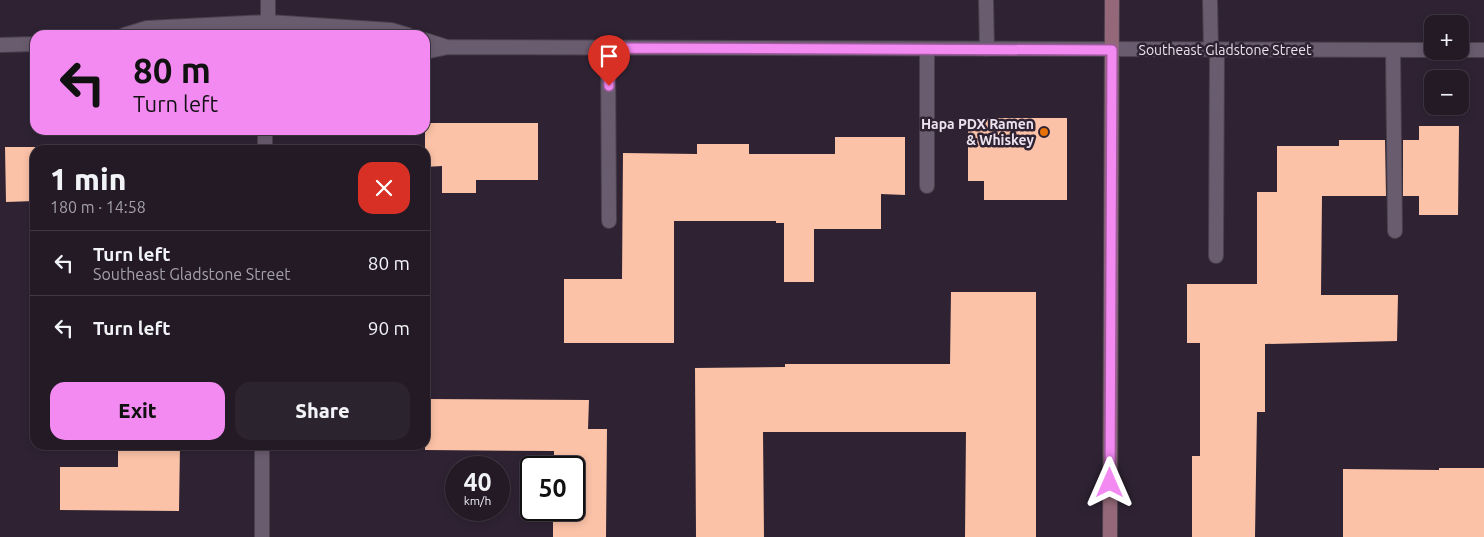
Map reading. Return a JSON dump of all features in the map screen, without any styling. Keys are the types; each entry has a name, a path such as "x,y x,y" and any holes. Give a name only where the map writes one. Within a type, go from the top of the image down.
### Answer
{"main road":[{"path":"1110,537 1112,0"}],"street":[{"path":"268,0 268,28"},
{"path":"986,0 987,49"},
{"path":"1210,0 1214,50 1216,256"},
{"path":"140,30 147,28 391,30"},
{"name":"Southeast Gladstone Street","path":"430,42 448,47"},
{"path":"0,45 30,44"},
{"name":"Southeast Gladstone Street","path":"430,51 448,47 1424,50"},
{"path":"608,48 609,221"},
{"path":"927,49 927,186"},
{"path":"1393,50 1395,231"},
{"path":"1469,50 1484,50"},
{"path":"262,450 262,537"}],"building":[{"path":"968,118 1067,118 1067,200 984,200 984,181 968,181"},
{"path":"430,123 538,123 538,180 476,180 476,193 442,193 442,166 430,167 430,145 425,145 425,135 430,135"},
{"path":"1419,126 1459,126 1458,215 1419,215 1419,196 1403,196 1403,140 1419,140"},
{"path":"835,137 905,137 905,195 881,194 881,229 814,229 814,282 784,282 784,223 776,223 776,221 674,221 674,343 564,343 564,279 622,279 623,153 697,154 697,144 749,144 749,154 835,154"},
{"path":"1339,140 1385,140 1386,196 1322,196 1321,295 1398,295 1397,341 1265,344 1265,412 1257,412 1255,537 1192,537 1192,456 1200,456 1200,343 1187,343 1187,284 1257,284 1257,192 1277,192 1277,146 1339,146"},
{"path":"5,147 30,147 30,201 6,202"},
{"path":"951,292 1036,292 1036,537 965,537 966,432 763,432 764,537 696,537 695,368 785,367 785,364 950,364"},
{"path":"430,399 589,400 588,429 607,429 606,537 553,537 553,521 585,521 585,456 554,456 554,451 425,450 430,450"},
{"path":"118,450 180,450 179,511 60,510 60,467 118,467"},
{"path":"1439,468 1484,468 1484,537 1343,537 1343,469 1439,470"}],"place":[{"name":"Hapa PDX Ramen & Whiskey","path":"1044,132"}],"route":[{"path":"609,86 608,48 1112,50 1110,483"}]}
